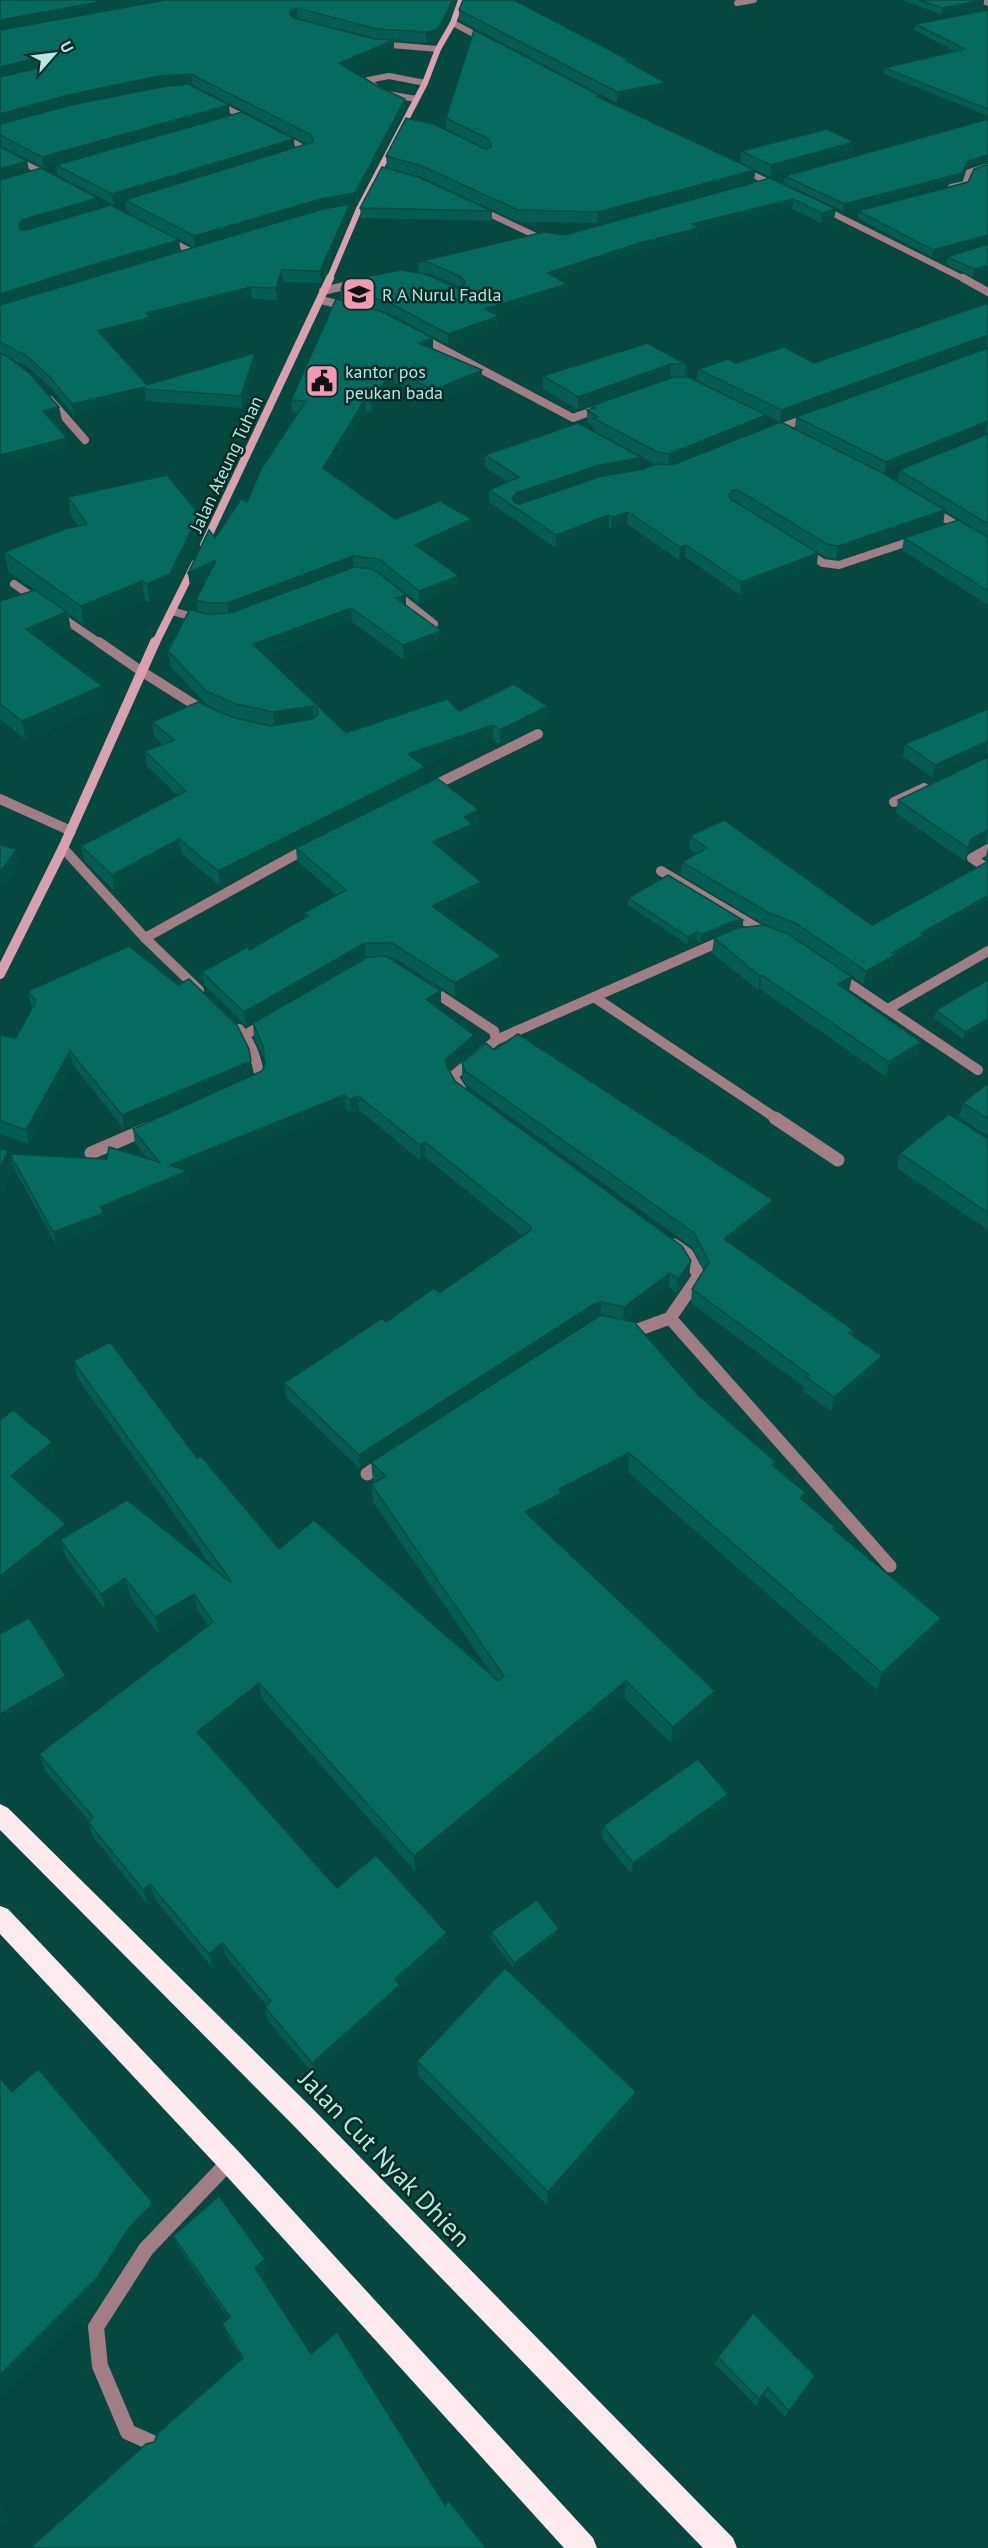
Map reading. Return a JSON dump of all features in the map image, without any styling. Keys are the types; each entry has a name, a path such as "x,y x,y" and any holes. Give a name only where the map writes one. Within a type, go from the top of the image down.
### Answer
{"highway":[{"name":"Jalan Cut Nyak Dhien","path":"0,1815 303,2117 723,2548"},
{"path":"0,1917 230,2162 583,2548"}],"street":[{"name":"Jalan Ateung Tuhan","path":"0,974 71,831 141,671 321,300 355,209 407,124 438,49 453,23 461,0"},
{"path":"737,3 754,0"},
{"path":"980,0 988,3"},
{"path":"453,23 495,45"},
{"path":"376,44 438,49"},
{"path":"416,99 401,99 382,93 370,85 369,80 380,75 425,83"},
{"path":"208,98 255,122"},
{"path":"233,120 244,117"},
{"path":"276,133 309,151 291,158"},
{"path":"0,151 54,179"},
{"path":"947,189 965,184 969,172 988,166"},
{"path":"738,168 779,188"},
{"path":"33,177 55,170"},
{"path":"378,170 389,173"},
{"path":"758,185 780,179"},
{"path":"811,202 934,262 988,292"},
{"path":"474,207 536,236 554,239"},
{"path":"842,217 853,214"},
{"path":"154,232 192,252"},
{"path":"181,256 203,249"},
{"path":"934,262 945,259"},
{"path":"323,291 369,281"},
{"path":"321,300 359,309"},
{"path":"412,332 573,418 578,429"},
{"path":"41,390 85,440"},
{"path":"573,418 617,402"},
{"path":"766,433 822,412"},
{"path":"768,424 788,434"},
{"path":"920,503 988,544"},
{"path":"945,529 956,525"},
{"path":"976,537 988,532"},
{"path":"793,544 822,562 839,565 925,536"},
{"path":"14,584 141,671 215,716"},
{"path":"384,584 434,624"},
{"path":"172,611 208,622"},
{"path":"423,791 538,734"},
{"path":"894,802 936,783"},
{"path":"0,799 71,831"},
{"path":"145,938 319,843"},
{"path":"63,848 145,938 203,994"},
{"path":"988,849 972,858 988,869"},
{"path":"469,1097 460,1090 453,1076 496,1040 738,935 768,934 662,871"},
{"path":"888,1009 988,951"},
{"path":"828,969 978,1070"},
{"path":"417,981 494,1031 496,1040"},
{"path":"594,997 838,1160"},
{"path":"245,1035 275,1017"},
{"path":"228,1019 245,1035 258,1061 260,1079 242,1089"},
{"path":"91,1153 156,1125"},
{"path":"609,1328 632,1332 670,1318 699,1276 687,1254 668,1240"},
{"path":"670,1318 890,1566"},
{"path":"367,1474 397,1455"},
{"path":"155,2444 128,2432 100,2366 96,2327 146,2249 230,2162"}],"building":[{"path":"0,0 109,0 0,20"},
{"path":"166,0 452,0 437,30 426,32 377,29 297,8 291,10 290,15 294,18 375,39 394,40 339,63 379,87 405,99 355,193 321,199 194,236 125,200 313,142 311,135 191,74 159,76 68,95 0,114 0,77 39,68 42,62 36,58 0,67 0,30"},
{"path":"463,0 514,0 629,60 626,61 666,83 617,92 459,10"},
{"path":"919,0 984,0 942,8"},
{"path":"988,10 988,109 884,68 965,49 915,24"},
{"path":"474,30 601,96 596,96 755,170 598,212 518,210 422,166 386,156 406,118 434,124 485,149 491,147 489,139 446,118"},
{"path":"188,84 229,105 42,157 0,135 0,124 71,105 161,87"},
{"path":"242,112 294,139 112,194 56,165"},
{"path":"988,119 988,155 967,161 962,173 844,204 785,176"},
{"path":"827,129 854,142 771,165 741,151"},
{"path":"0,147 27,161 0,169"},
{"path":"988,164 988,235 933,250 858,211 968,182 974,169"},
{"path":"382,167 418,177 492,211 360,208"},
{"path":"41,168 98,198 22,220 19,225 21,230 111,205 179,240 0,294 0,180"},
{"path":"770,178 836,209 822,213 793,199 692,224 699,228 639,243 548,273 567,284 484,309 499,316 448,334 388,302 341,289 344,281 401,270 425,274 457,288 464,285 465,281 461,277 428,262 418,262 544,232 565,235"},
{"path":"350,204 320,271 282,270 276,288 251,287 146,313 151,317 98,331 147,385 255,353 241,396 144,389 144,387 72,404 50,377 27,356 0,342 0,305 323,209"},
{"path":"988,244 988,265 974,269 947,257"},
{"path":"336,299 383,312 433,338 419,343 482,370 434,390 393,370 371,400 365,399 323,468 395,519 440,501 472,519 415,545 459,576 419,591 379,559 353,556 227,603 207,603 196,600 216,560 188,573 209,530 215,538 241,499 247,502 261,469 306,401 291,400"},
{"path":"988,303 988,335 781,410 698,369 728,359 736,363 784,347 814,363"},
{"path":"647,343 686,364 671,364 578,397 543,376"},
{"path":"988,348 988,421 886,462 796,417"},
{"path":"0,353 30,374 59,407 43,411 67,438 0,455"},
{"path":"674,377 688,377 766,415 669,454 657,452 593,418 598,417 587,410 595,408 591,406"},
{"path":"781,422 883,473 945,510 838,546 827,544 738,490 733,490 729,495 732,500 818,553 741,582 686,545 680,547 628,512 612,517 609,515 556,535 489,490 519,477 485,455 578,423 641,457 596,466 516,493 512,498 515,503 520,504 599,477 643,469 656,464 672,465"},
{"path":"988,434 988,524 899,470"},
{"path":"167,475 199,514 170,574 147,584 142,581 81,606 4,552 65,529 87,524 68,497"},
{"path":"958,520 988,537 988,591 904,538"},
{"path":"354,567 373,569 406,595 396,598 441,631 403,645 351,608 253,644 346,733 447,699 459,711 514,684 548,706 500,730 493,725 408,754 425,767 218,871 179,839 112,875 81,846 186,791 145,751 174,740 152,722 198,702 231,717 271,726 312,719 318,714 317,708 313,706 273,712 236,704 206,691 168,651 190,609 206,614 230,613"},
{"path":"35,590 67,612 26,629 102,686 22,721 0,704 0,601"},
{"path":"988,709 988,741 935,765 905,744"},
{"path":"988,757 988,830 971,839 968,848 898,800"},
{"path":"437,778 479,810 464,817 472,824 433,842 481,882 432,906 501,956 455,983 392,943 365,943 244,1012 202,972 247,947 250,950 308,916 304,913 346,890 296,848"},
{"path":"724,820 872,925 987,862 988,896 921,933 924,935 866,971 795,923 769,913 682,862 707,848 690,836"},
{"path":"0,845 17,849 0,872"},
{"path":"668,875 743,920 731,922 701,935 697,932 688,937 628,898"},
{"path":"765,925 788,934 852,977 838,984 921,1042 889,1062 762,975 760,976 714,938 737,928"},
{"path":"129,946 178,985 189,979 237,1025 249,1049 251,1061 122,1115 70,1051 26,1130 0,1121 0,1035 16,1038 36,1001 28,991"},
{"path":"386,956 441,991 426,999 474,1035 446,1059 446,1065 455,1081 682,1246 691,1261 678,1279 670,1273 624,1307 601,1302 594,1304 359,1455 284,1383 382,1318 386,1322 434,1288 439,1293 531,1230 531,1227 425,1142 420,1145 358,1096 350,1100 344,1095 170,1165 187,1171 100,1207 104,1213 53,1232 10,1154 107,1159 109,1147 159,1162 133,1129 262,1071 265,1064 263,1046 253,1023 368,957"},
{"path":"988,980 988,1019 965,1032 936,1010"},
{"path":"518,1034 773,1200 724,1239 853,1330 849,1333 882,1356 834,1397 806,1377 809,1375 692,1289 709,1262 694,1233 465,1071 462,1063 486,1043 494,1050"},
{"path":"988,1083 988,1119 963,1103"},
{"path":"949,1114 988,1139 988,1213 900,1153"},
{"path":"0,1149 8,1150 0,1170"},
{"path":"601,1315 634,1322 698,1395 776,1462 772,1465 806,1493 800,1498 835,1527 833,1529 941,1618 882,1673 629,1453 559,1489 562,1493 525,1512 715,1691 673,1727 626,1681 414,1856 259,1683 197,1732 337,1888 376,1855 447,1933 395,1979 400,1985 312,2063 265,2007 271,2001 222,1943 209,1954 150,1884 143,1890 88,1822 93,1817 39,1754 213,1622 194,1594 155,1617 125,1578 101,1594 60,1540 127,1500 231,1581 73,1361 110,1342 197,1458 201,1456 279,1549 314,1520 498,1681 504,1676 371,1484 386,1476 371,1462"},
{"path":"13,1410 52,1442 11,1476 66,1524 0,1576 0,1420"},
{"path":"29,1618 66,1676 0,1714 0,1634"},
{"path":"698,1759 728,1794 633,1863 603,1826"},
{"path":"537,1900 559,1929 514,1963 491,1932"},
{"path":"505,1968 636,2092 548,2192 417,2061"},
{"path":"38,2069 153,2203 129,2228 97,2278 0,2375 0,2078 12,2092"},
{"path":"219,2196 265,2259 255,2268 311,2354 337,2332 445,2505 449,2501 486,2548 30,2548 146,2444 154,2442 158,2433 243,2358 222,2324 230,2317 173,2236"},
{"path":"753,2313 815,2376 789,2411 768,2388 759,2399 718,2357"}],"place":[{"name":"R A Nurul Fadla","path":"359,294"},
{"name":"kantor pos peukan bada","path":"322,381"}]}
